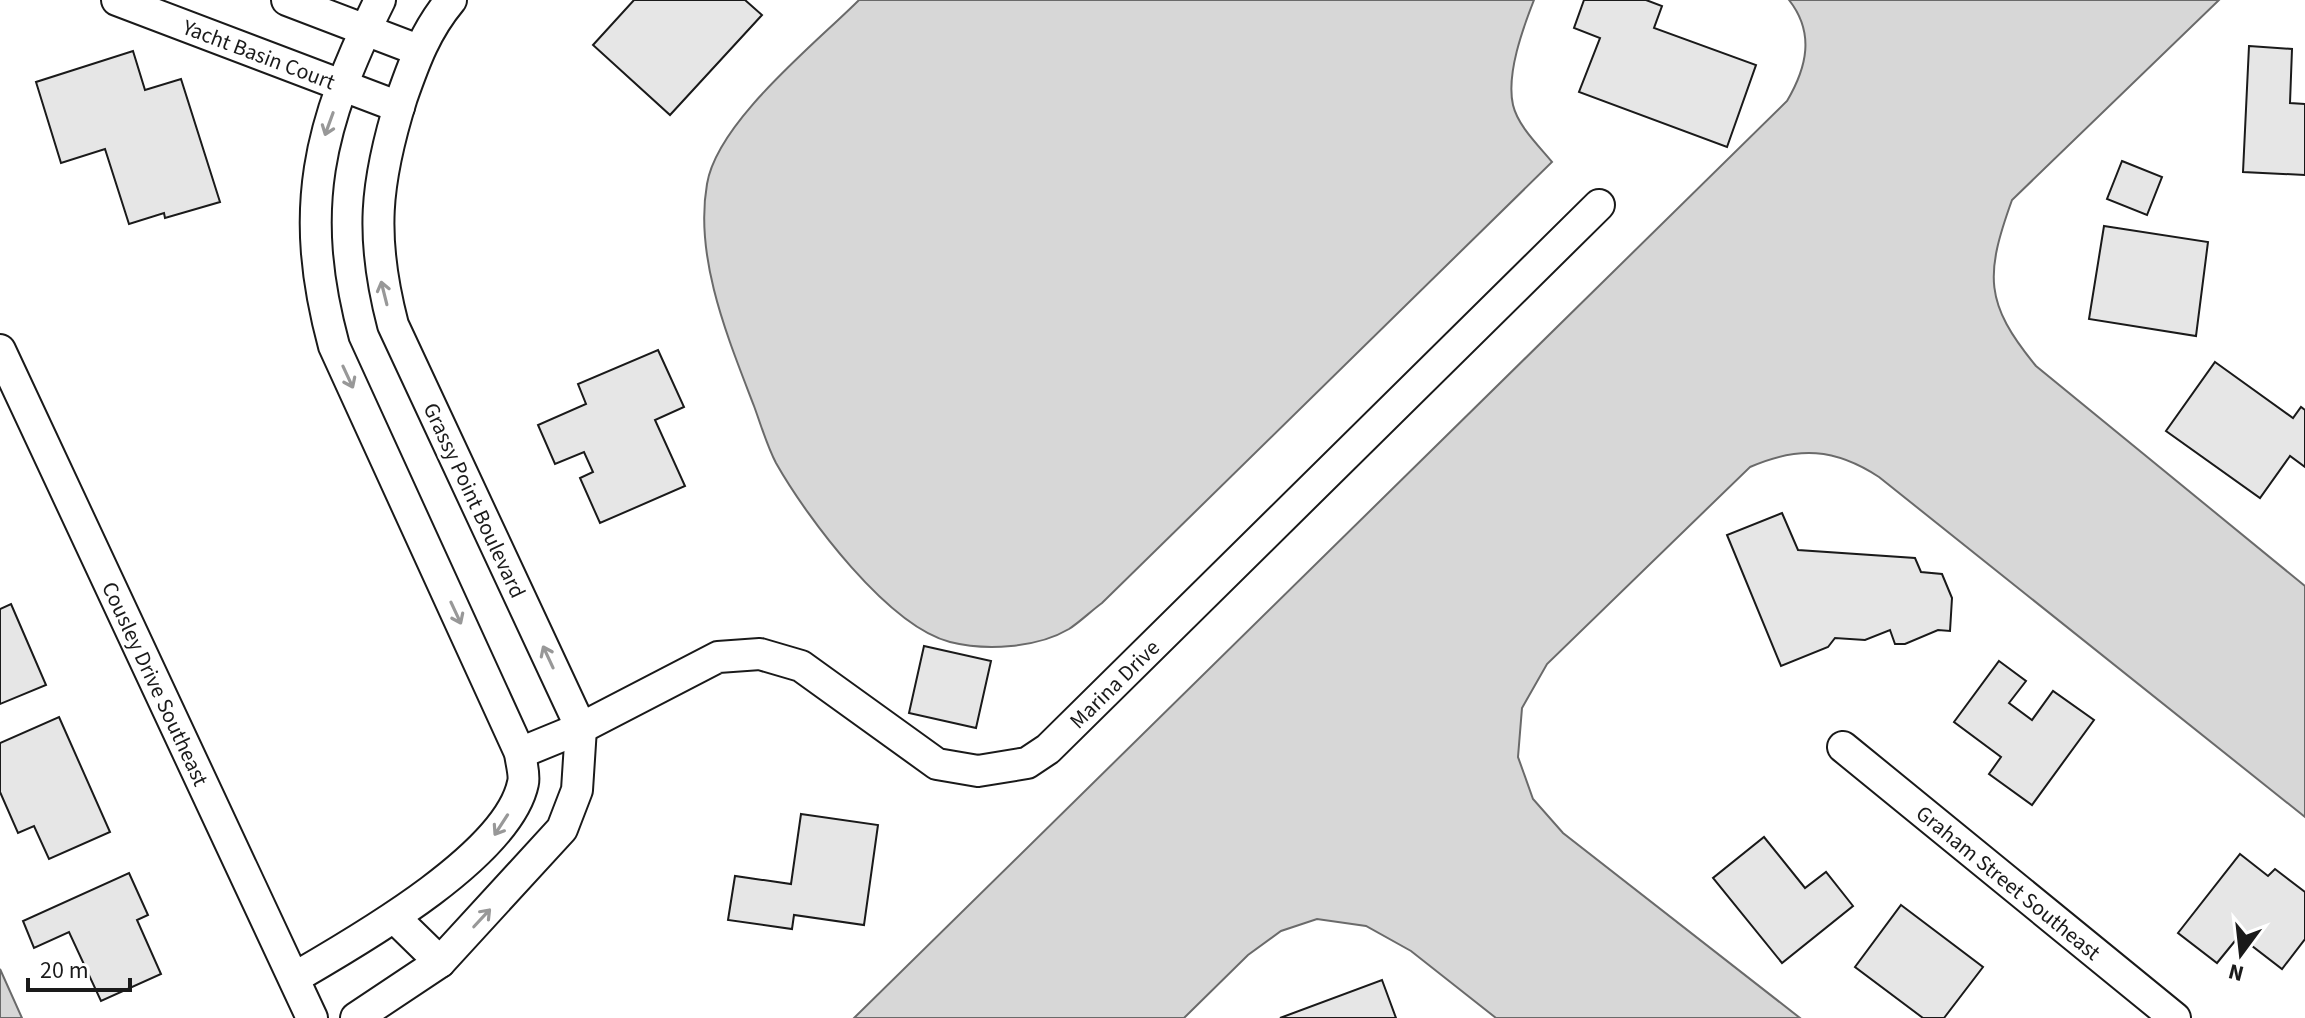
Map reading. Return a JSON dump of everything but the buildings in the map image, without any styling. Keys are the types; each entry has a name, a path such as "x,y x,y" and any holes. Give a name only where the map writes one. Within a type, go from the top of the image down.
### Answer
{"street":[{"name":"Yacht Basin Court","path":"117,0 399,107"},
{"path":"287,0 418,50"},
{"path":"294,978 396,919 497,834 523,782 520,753 334,346 319,292 314,218 322,144 365,30 380,0"},
{"name":"Grassy Point Boulevard","path":"356,1018 440,962 562,829 577,790 581,728 393,325 381,281 376,219 383,158 418,50 431,24 451,0"},
{"name":"Marina Drive","path":"520,753 581,728 718,657 760,654 801,666 937,764 978,771 1027,763 1060,738 1599,205"},
{"name":"Cousley Drive Southeast","path":"0,350 312,1018"},
{"name":"Graham Street Southeast","path":"1843,747 2175,1018"},
{"path":"396,919 440,962"}],"shaded area":[{"path":"859,0 1534,0 1517,51 1511,93 1519,120 1552,162 1102,603 1077,623 1056,635 1027,644 995,647 950,642 926,632 876,593 828,540 790,486 770,450 724,325 709,269 704,212 707,184 715,160 729,135 770,85"},
{"path":"1789,0 2219,0 2012,200 1997,249 1994,288 2007,324 2036,366 2305,586 2305,817 1879,477 1847,460 1800,453 1750,467 1547,664 1522,708 1518,757 1533,799 1563,833 1800,1018 1496,1018 1411,951 1366,926 1317,919 1281,931 1248,955 1184,1018 854,1018 1787,101 1799,76 1805,50 1802,25"},
{"path":"0,969 22,1018 0,1018"}]}
